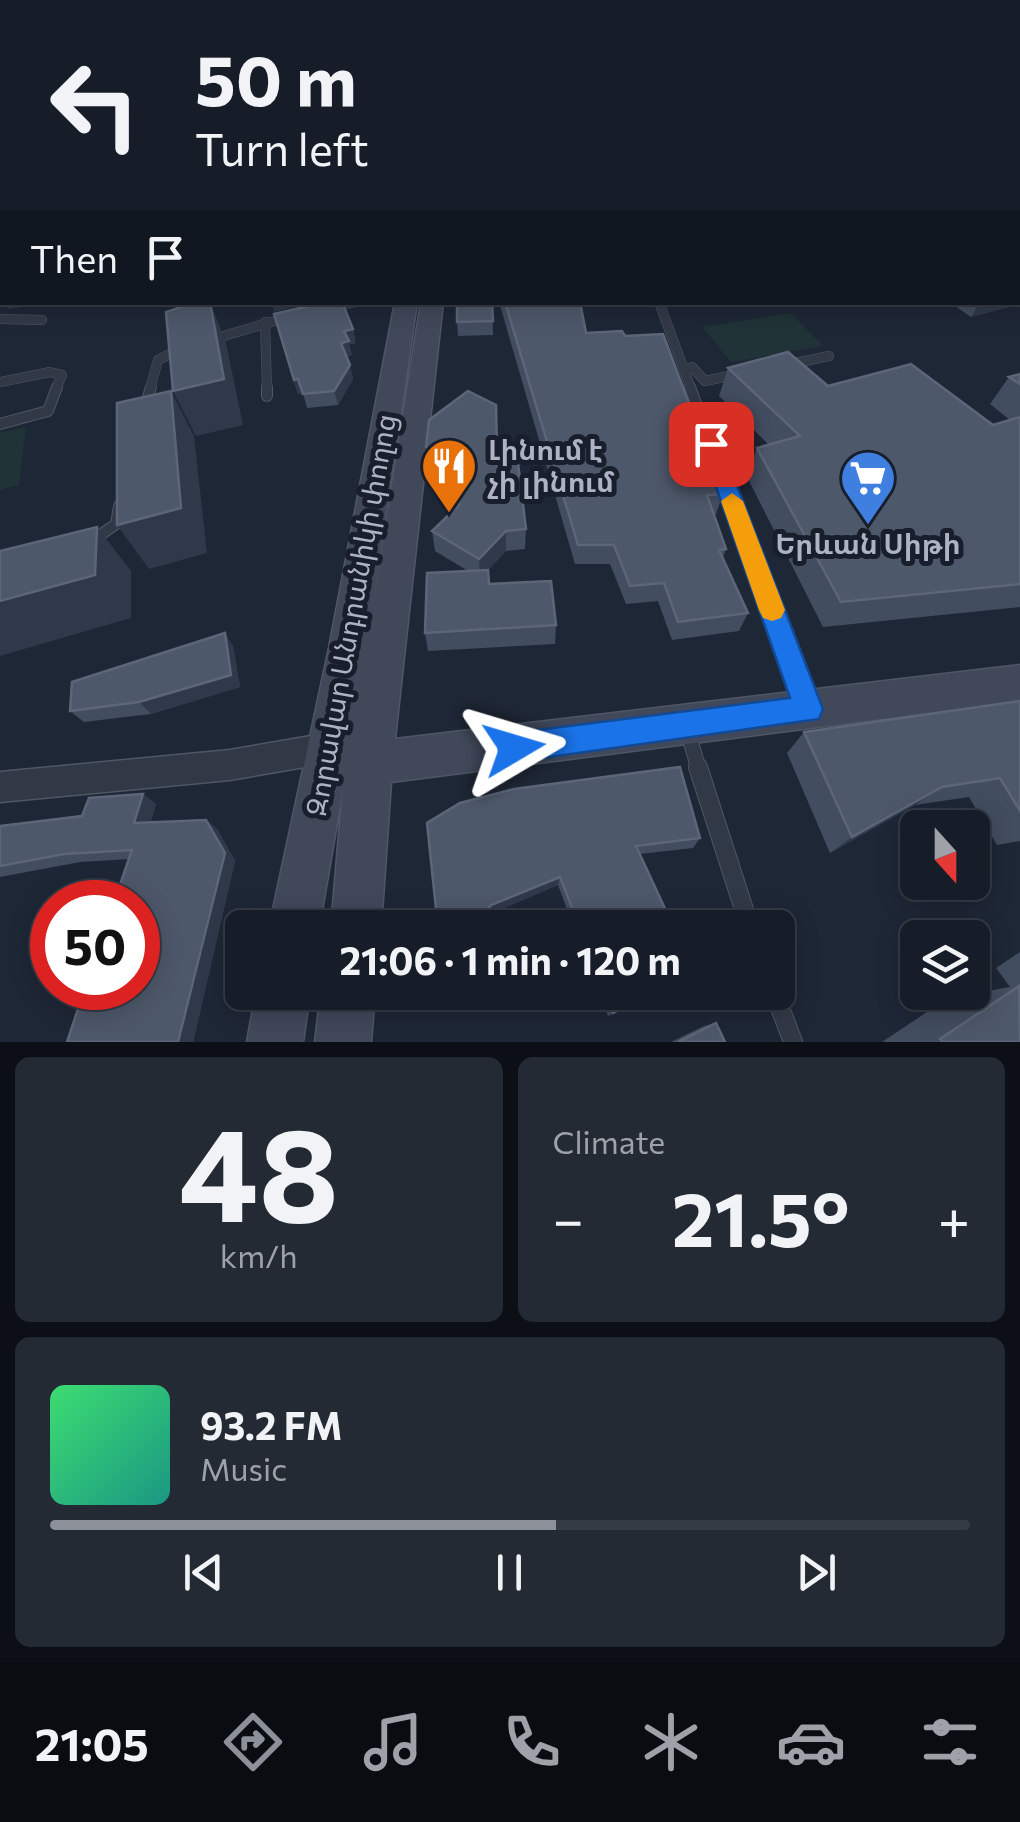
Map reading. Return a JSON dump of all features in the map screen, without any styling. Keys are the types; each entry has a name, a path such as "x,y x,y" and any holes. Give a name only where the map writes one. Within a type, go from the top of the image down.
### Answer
{"main road":[{"name":"Զորավար Անդրանիկի փողոց","path":"297,910 405,305"},
{"name":"Զորավար Անդրանիկի փողոց","path":"358,910 372,755 432,305"},
{"path":"326,758 1017,674"},
{"path":"275,1042 281,1010"},
{"path":"342,1042 346,1010"}],"street":[{"path":"0,788 326,758"}],"lane":[{"path":"320,310 342,305"},
{"path":"660,305 805,701"},
{"path":"142,420 158,360 180,348 302,314"},
{"path":"0,319 42,320"},
{"path":"265,322 268,396"},
{"path":"776,367 830,356"},
{"path":"684,370 692,368 705,381 758,370"},
{"path":"0,382 50,372 62,375 48,411 0,424"},
{"path":"76,552 116,524 121,488"},
{"path":"685,717 723,854 743,910"},
{"path":"781,1010 793,1042"}],"green space":[{"path":"791,313 823,346 731,362 702,327"},
{"path":"26,427 19,485 0,490 0,433"}],"building":[{"path":"187,305 211,305 224,379 173,391 166,312"},
{"path":"313,305 343,305 353,329 344,331 349,341 341,343 350,365 334,391 303,394 298,379 294,380 274,314"},
{"path":"457,305 492,305 493,321 457,322"},
{"path":"506,305 581,305 586,333 663,334 723,494 707,495 726,549 719,550 748,613 678,622 664,583 630,586 614,545 578,545"},
{"path":"788,352 828,386 911,364 993,425 1020,417 1020,584 841,602 757,448 800,436 728,368"},
{"path":"171,391 181,508 117,525 117,403"},
{"path":"468,391 496,405 497,450 518,463 526,529 506,531 479,559 432,531 459,505 460,466 426,447 429,420"},
{"path":"97,527 95,575 0,601 0,551"},
{"path":"488,570 489,584 551,581 556,625 425,633 427,573"},
{"path":"225,633 231,675 139,702 70,711 72,682"},
{"path":"1020,701 1020,811 1000,778 942,787 852,837 804,732"},
{"path":"680,767 700,838 636,846 666,910 573,910 560,877 487,910 436,910 427,823 460,803 514,789"},
{"path":"143,794 134,823 206,820 225,853 178,1042 67,1042 78,1010 160,1010 160,880 122,880 132,850 64,854 0,866 0,826 82,816 89,798"},
{"path":"1019,986 1020,1042 942,1042 940,1039 983,1010 990,1010 990,1005"},
{"path":"716,1023 725,1042 678,1042"}],"slow traffic":[{"path":"732,501 772,610"}],"place":[{"name":"Լինում է չի լինում","path":"449,515"},
{"name":"Երևան Սիթի","path":"868,527"}],"route":[{"path":"514,748 809,709 711,444"}]}
